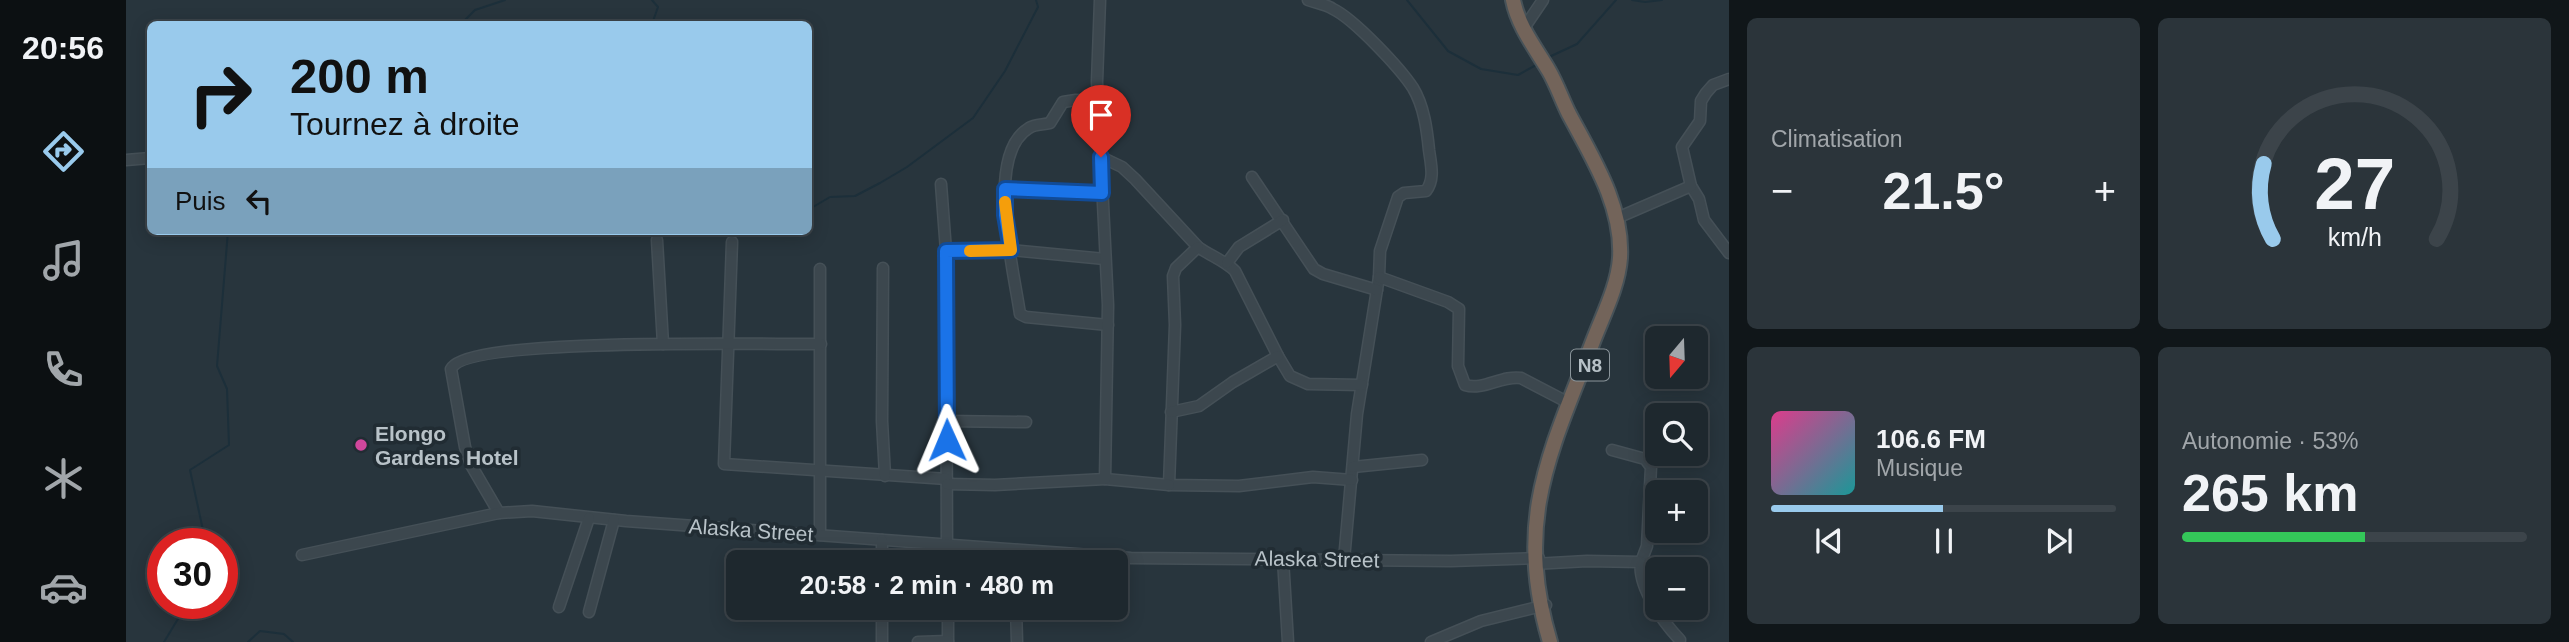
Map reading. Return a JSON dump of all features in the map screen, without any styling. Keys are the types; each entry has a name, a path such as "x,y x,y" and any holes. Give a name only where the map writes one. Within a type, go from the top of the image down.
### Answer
{"highway":[{"name":"N8","path":"1513,0 1524,28 1593,156 1619,217 1618,272 1550,471 1541,512 1537,561"},
{"name":"N8","path":"1550,642 1537,561 1536,511 1552,447 1591,354"},
{"name":"N8","path":"1543,606 1556,642"}],"street":[{"path":"1100,0 1098,101 1108,325 1105,479"},
{"path":"1308,0 1333,8 1344,16 1400,72 1414,90 1426,123 1433,174 1426,191 1405,193 1398,197 1382,243 1362,385 1344,560"},
{"path":"1524,28 1543,0"},
{"path":"1729,79 1713,85 1706,93 1701,101 1700,121 1682,147 1691,186 1699,199 1704,220 1729,253"},
{"path":"1098,101 1063,102 1050,123 1028,129 1009,153 1005,215 1020,314 1108,325"},
{"path":"1101,157 1122,167 1135,179 1198,247 1227,263 1241,281 1290,376 1308,384 1362,385"},
{"path":"126,160 147,158"},
{"path":"1252,177 1314,269 1322,274 1377,290"},
{"path":"941,184 946,251 948,550"},
{"path":"1619,217 1691,186"},
{"path":"1005,189 1102,193"},
{"path":"1227,263 1239,247 1283,220"},
{"path":"657,240 663,344"},
{"path":"732,242 724,464 995,485 1105,479 1169,485 1239,486 1313,477 1352,480"},
{"path":"1169,485 1175,325 1172,276 1176,268 1198,247"},
{"path":"946,251 1011,250 1105,259"},
{"path":"883,268 882,421 885,476"},
{"path":"820,269 820,535"},
{"path":"1379,277 1456,305 1459,309 1458,366 1465,385 1475,387 1512,376 1569,403"},
{"path":"499,513 475,474 465,447 452,381 453,365 488,353 523,348 663,344 821,344"},
{"path":"1171,412 1199,406 1278,356"},
{"path":"946,421 1026,422"},
{"path":"1612,450 1645,459 1651,467 1647,546 1641,562 1641,575 1655,608 1680,642"},
{"path":"1353,467 1422,460"},
{"name":"Alaska Street","path":"302,555 499,513 532,511 589,519 1016,550"},
{"path":"559,607 589,519"},
{"path":"590,612 614,520"},
{"path":"882,540 882,550"},
{"name":"Alaska Street","path":"1128,558 1641,562"},
{"path":"1283,559 1288,642"},
{"path":"1431,642 1481,621 1543,606"},
{"path":"882,620 882,642"},
{"path":"918,642 948,641 948,620"},
{"path":"1016,620 1017,642"}],"waterway":[{"path":"464,21 475,10 505,0"},
{"path":"652,0 658,7 653,21"},
{"path":"812,208 830,197 855,196 880,183 907,167 973,118 1005,71 1038,7 1036,0"},
{"path":"1407,0 1448,51 1481,69 1518,75 1538,64"},
{"path":"1549,57 1577,44 1616,0"},
{"path":"1632,0 1662,0"},
{"path":"203,528 190,470 229,445 227,389 217,366 228,235"},
{"path":"164,642 178,619"},
{"path":"248,642 260,631 284,634 293,642"}],"slow traffic":[{"path":"970,251 1011,250 1005,202"}],"place":[{"name":"Elongo Gardens Hotel","path":"361,445"}],"route":[{"path":"947,440 946,251 1011,250 1005,215 1005,189 1102,193 1101,157"}]}
